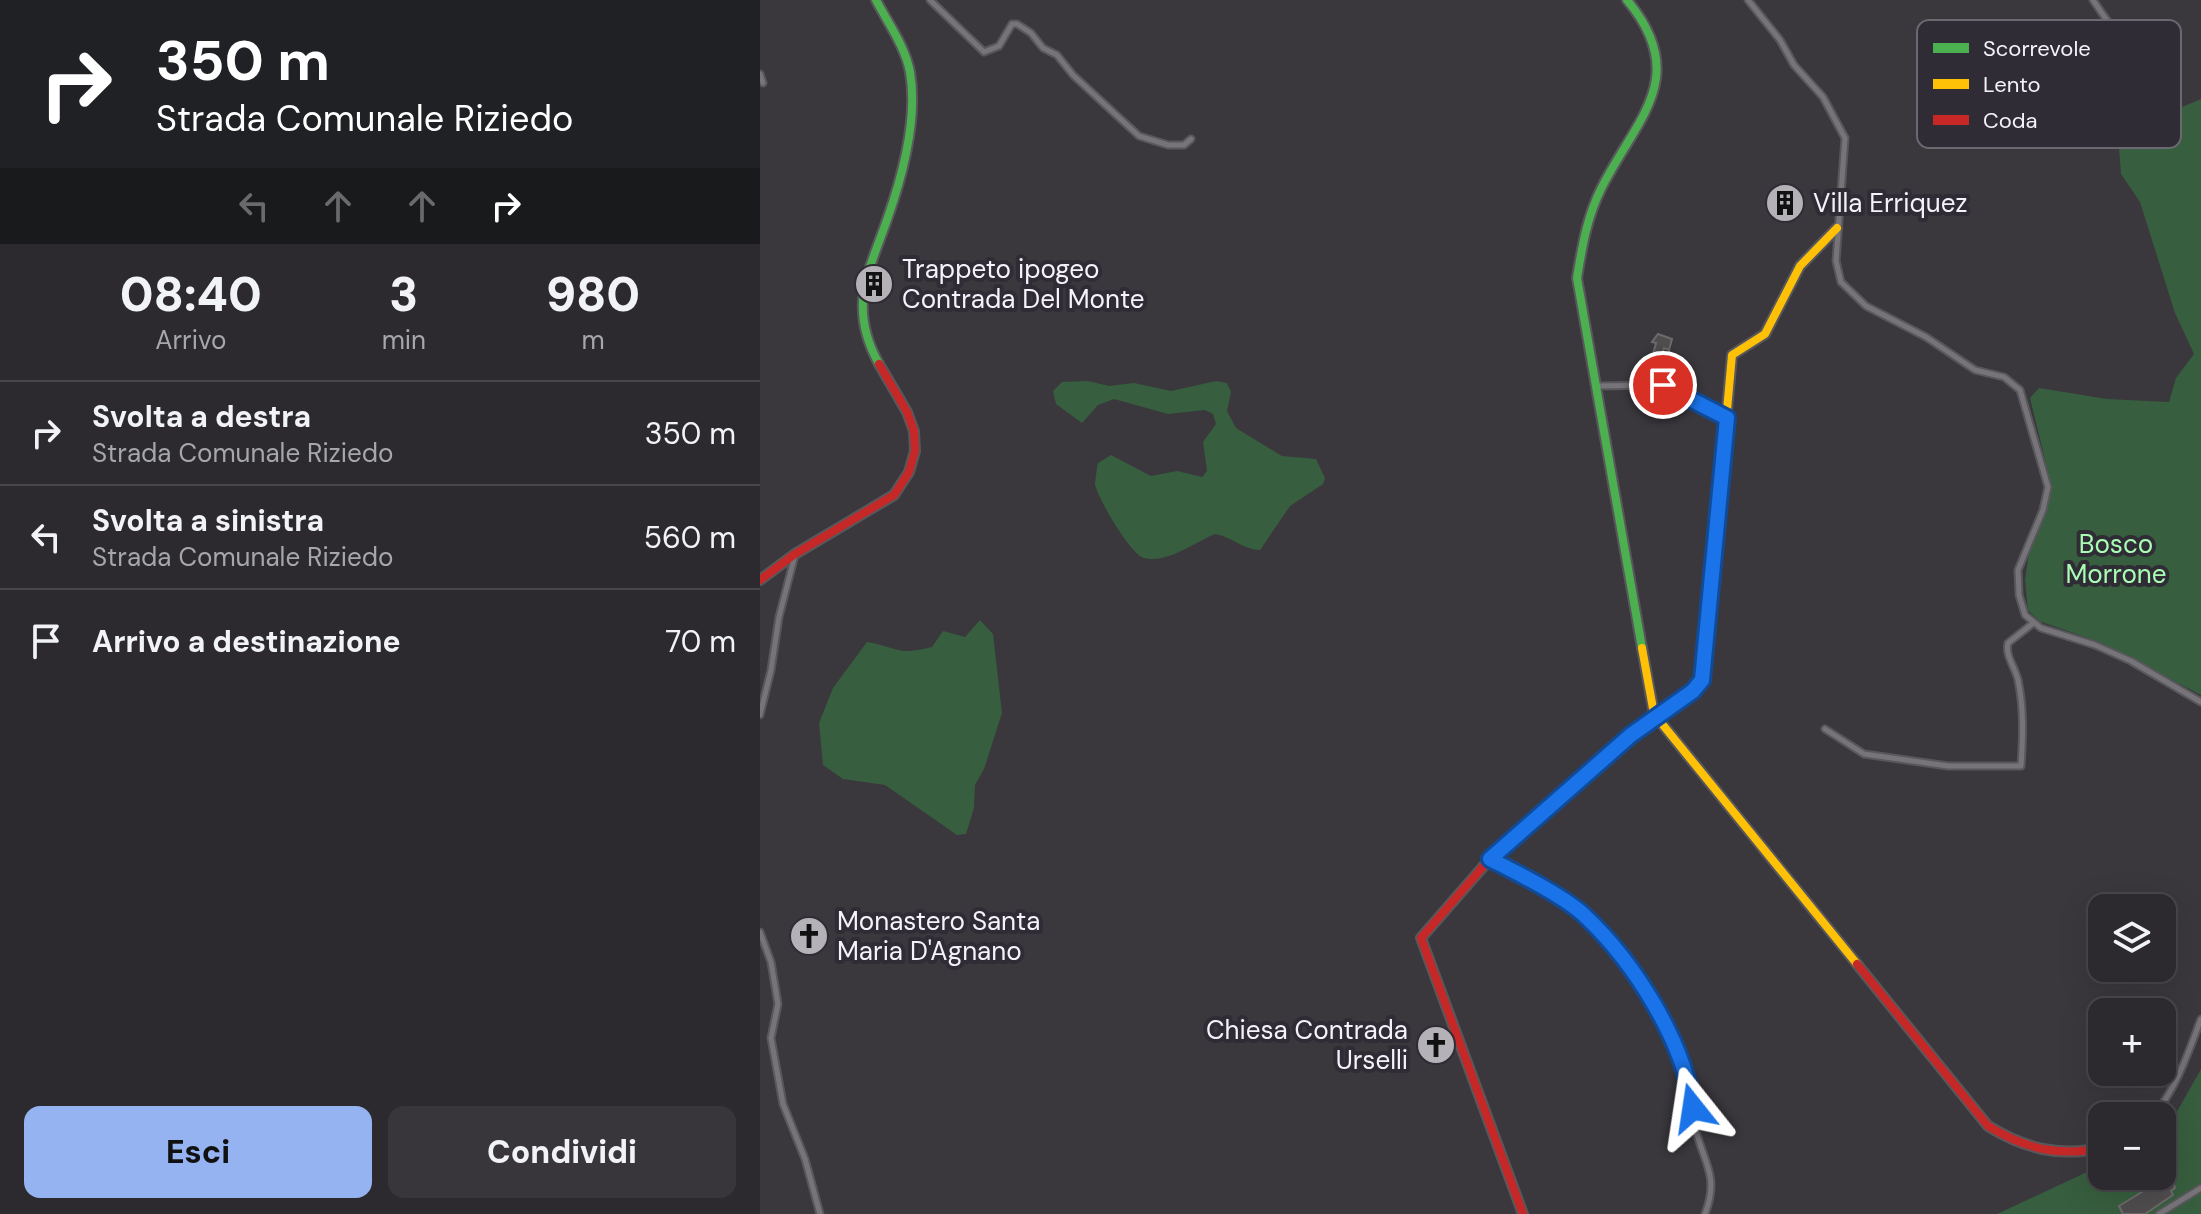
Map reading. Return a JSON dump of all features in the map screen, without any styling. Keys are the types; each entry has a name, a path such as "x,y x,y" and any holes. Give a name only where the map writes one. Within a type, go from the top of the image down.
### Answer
{"street":[{"path":"760,580 795,554 894,495 909,473 914,457 913,429 905,406 866,335 862,301 868,263 888,217 906,135 912,88 907,61 876,0"},
{"path":"930,0 984,52 999,46 1012,24 1031,33 1043,48 1057,55 1124,126 1139,136 1168,145 1184,145 1191,139"},
{"path":"1627,0 1639,13 1650,37 1654,96 1597,198 1583,239 1577,278 1656,717 1973,1112 1988,1126 2023,1147 2065,1155 2088,1151"},
{"path":"1748,0 1780,40 1794,65 1823,97 1845,138 1836,261 1841,282 1866,306 1926,337 1975,370 2004,377 2020,390 2048,487 2043,510 2018,570 2019,595 2032,624 2131,661 2201,702"},
{"path":"2093,0 2106,20"},
{"path":"760,74 763,83"},
{"path":"1523,1214 1421,938 1490,859 1631,735 1693,691 1702,680 1732,355 1765,334 1800,266 1837,228"},
{"path":"1596,386 1663,385 1727,418"},
{"path":"760,715 795,554"},
{"path":"1825,729 1864,754 1948,766 2021,766 2023,729 2018,679 2006,650 2008,643 2032,624"},
{"path":"1490,859 1583,914 1628,962 1663,1022 1690,1087 1695,1129 1709,1164 1713,1195 1705,1214"},
{"path":"760,932 771,962 778,1004 771,1038 783,1104 805,1159 820,1214"},
{"path":"2165,1102 2201,1019"},
{"path":"2159,1214 2201,1188"}],"green space":[{"name":"Bosco Morrone","path":"2201,99 2201,695 2099,642 2039,621 2028,610 2025,580 2029,553 2052,488 2030,398 2039,388 2107,399 2169,402 2176,378 2194,354 2175,313 2140,202 2121,174 2119,148 2181,148 2181,107"},
{"path":"1088,381 1109,386 1134,383 1171,391 1216,381 1227,383 1231,392 1227,411 1236,428 1282,456 1316,459 1325,478 1323,484 1290,506 1260,550 1215,534 1171,555 1144,558 1123,537 1102,502 1095,485 1098,463 1111,455 1151,476 1177,471 1202,477 1207,471 1203,442 1216,424 1213,414 1205,410 1168,414 1114,399 1098,405 1082,423 1056,404 1053,391 1062,382"},
{"path":"980,620 993,634 1002,713 984,769 975,785 974,808 966,834 957,835 885,785 843,779 823,765 819,723 833,688 867,642 903,651 922,649 932,647 943,631 965,637"},
{"path":"2201,1069 2201,1214 1997,1214 2088,1172 2088,1190 2176,1190 2176,1113"}],"building":[{"name":"Villa Erriquez","path":"1793,198 1793,218 1778,218 1777,199"},
{"path":"1658,334 1672,339 1669,350 1664,348 1660,361 1652,358 1656,343 1652,342"},
{"name":"Monastero Santa Maria D'Agnano","path":"798,925 822,935 817,947 796,937 794,934"},
{"path":"2145,1190 2172,1190 2173,1195 2145,1214 2123,1214 2119,1206"}],"traffic: fast":[{"path":"876,0 904,53 912,90 911,127 904,164 864,289 864,324 879,364"},
{"path":"1627,0 1646,28 1655,53 1656,76 1651,98 1641,119 1592,210 1577,278 1642,648"},
{"path":"1529,823 1631,735 1693,691 1702,680 1714,553"}],"traffic: slow":[{"path":"1714,553 1732,355 1765,334 1800,266 1837,228"},
{"path":"1642,648 1654,714 1857,964"}],"traffic: jam":[{"path":"760,580 795,554 894,495 909,472 915,451 914,431 907,412 879,364"},
{"path":"1523,1214 1421,938 1495,853 1529,823"},
{"path":"1857,964 1988,1126 2043,1149 2088,1151"}],"place":[{"name":"Villa Erriquez","path":"1785,203"},
{"name":"Trappeto ipogeo Contrada Del Monte","path":"874,284"},
{"name":"Monastero Santa Maria D'Agnano","path":"809,936"},
{"name":"Chiesa Contrada Urselli","path":"1436,1045"}],"route":[{"path":"1663,385 1727,418 1702,680 1693,691 1631,735 1490,859 1583,914 1628,962 1663,1022 1690,1087 1693,1108"}]}
